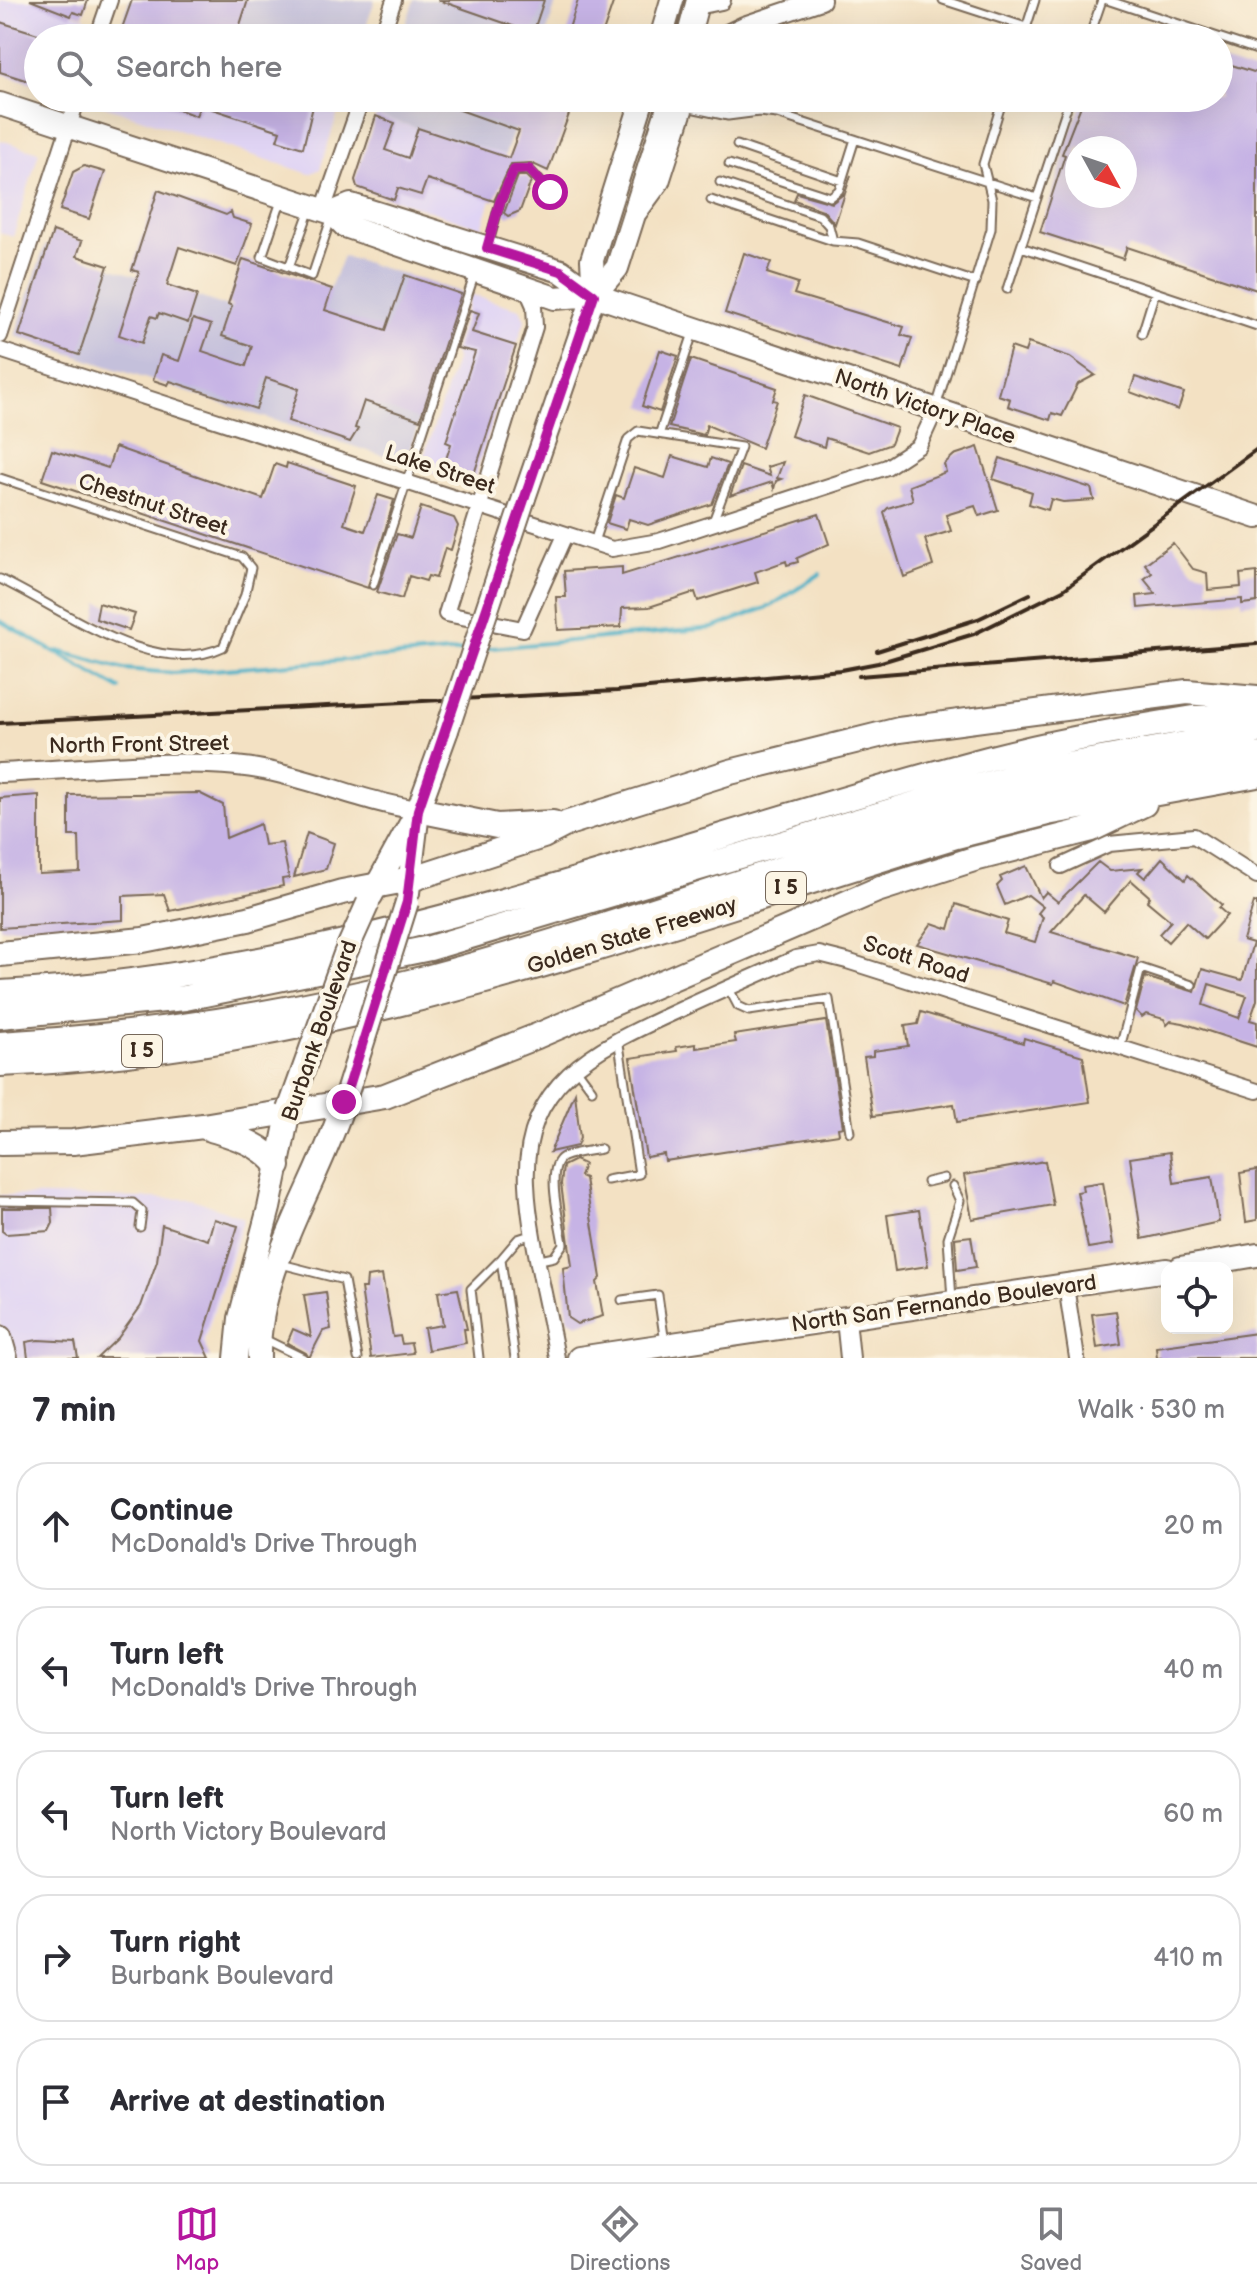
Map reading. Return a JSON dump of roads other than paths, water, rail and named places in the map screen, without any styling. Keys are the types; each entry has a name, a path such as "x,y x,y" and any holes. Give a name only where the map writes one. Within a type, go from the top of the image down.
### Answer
{"highway":[{"path":"0,954 143,940 248,919 378,883 411,879 543,836 568,823 779,758 936,724 1187,692 1257,698"},
{"path":"0,993 134,981 309,953 446,919 1000,756 1257,708"},
{"path":"0,1016 185,998 400,954 1040,770 1257,731"},
{"path":"0,1044 205,1023 314,1003 457,969 846,848 1032,795 1097,781 1257,755"},
{"name":"Golden State Freeway","path":"0,1064 63,1061 238,1038 397,1006 956,836 1047,813 1257,775"},
{"path":"0,1143 73,1142 203,1126 385,1096 877,890 974,859 1092,829 1179,788"},
{"path":"418,810 497,826 568,823"},
{"path":"203,1126 251,1143 270,1154 278,1166"}],"main road":[{"path":"670,5 721,0"},
{"path":"750,24 821,0"},
{"path":"692,24 697,2"},
{"path":"0,104 24,112"},
{"path":"25,112 322,210 345,226 555,298 594,295"},
{"name":"Burbank Boulevard","path":"594,295 592,260 639,112"},
{"name":"Burbank Boulevard","path":"236,1358 240,1318 289,1110 345,954 378,883 418,810 594,295 617,268 634,216 677,112"},
{"path":"322,210 351,205 561,271 594,295"},
{"name":"North Victory Place","path":"594,295 1257,517"},
{"name":"North Front Street","path":"0,773 224,765 262,769 368,801 418,810"},
{"name":"Burbank Boulevard","path":"260,1348 279,1263 344,1102 411,879 418,810"},
{"path":"1216,1262 1257,1255"},
{"name":"North San Fernando Boulevard","path":"579,1358 1161,1271"},
{"path":"846,1319 850,1358"},
{"path":"0,1337 6,1358"}],"street":[{"path":"102,24 110,0"},
{"path":"386,24 394,0"},
{"path":"0,336 73,112"},
{"path":"322,210 357,112"},
{"path":"526,288 534,306 535,327 446,614 523,629 565,535"},
{"name":"Lake Street","path":"0,350 593,545 625,549 887,467 919,446 935,411"},
{"path":"1061,866 1109,844 1194,836 1257,876"},
{"name":"Scott Road","path":"557,1358 527,1183 531,1133 549,1095 574,1065 618,1038 796,958 819,954 1257,1091"},
{"path":"1066,1286 1077,1358"}],"lane":[{"path":"943,0 1017,24"},
{"path":"1027,24 1035,0"},
{"path":"1095,24 1104,0 1177,24"},
{"path":"1233,42 1257,50"},
{"path":"715,112 728,116 768,112 1037,198"},
{"path":"935,411 993,219 984,155 998,112"},
{"path":"1007,289 1065,112"},
{"path":"729,164 827,197 836,193 842,181 855,139"},
{"path":"737,145 842,181"},
{"path":"487,248 500,202 514,170 529,169 550,192 557,191"},
{"path":"720,182 820,216 829,226 833,241"},
{"path":"283,197 262,257 312,276 322,210"},
{"path":"711,200 833,241 879,250 976,282"},
{"path":"289,267 322,210"},
{"path":"1021,247 1257,326"},
{"path":"373,585 476,271"},
{"path":"1142,334 1155,292"},
{"path":"660,432 695,328"},
{"path":"593,545 628,439 638,431 741,447 712,524"},
{"name":"Chestnut Street","path":"0,478 242,557 251,568 245,595 223,647 162,655 108,637 0,579"},
{"path":"1120,1048 1141,968 1192,985"},
{"path":"728,987 738,1006 749,1011 829,999 850,1132"},
{"path":"607,1180 639,1174 618,1038"},
{"path":"574,1065 592,1090"},
{"path":"540,1260 554,1257 563,1244 553,1177 558,1162 564,1157 601,1149"},
{"path":"927,1182 944,1178"},
{"path":"952,1303 948,1238 960,1201 953,1186"},
{"path":"0,1201 133,1203 142,1211 140,1227"},
{"path":"479,1358 471,1289 518,1239 535,1234"},
{"path":"501,1259 515,1358"},
{"path":"279,1263 344,1280 358,1358"},
{"path":"622,1300 658,1295 666,1345"},
{"path":"260,1348 303,1358"}],"waterway":[{"path":"481,649 713,628 771,606 820,574"},
{"path":"0,621 120,689"},
{"path":"58,651 124,669 173,673 464,651"}],"railway":[{"path":"0,723 617,691 841,670 878,663 974,634 1063,590 1257,449"},
{"path":"877,651 978,619 1030,594"},
{"path":"859,676 1257,644"}]}
